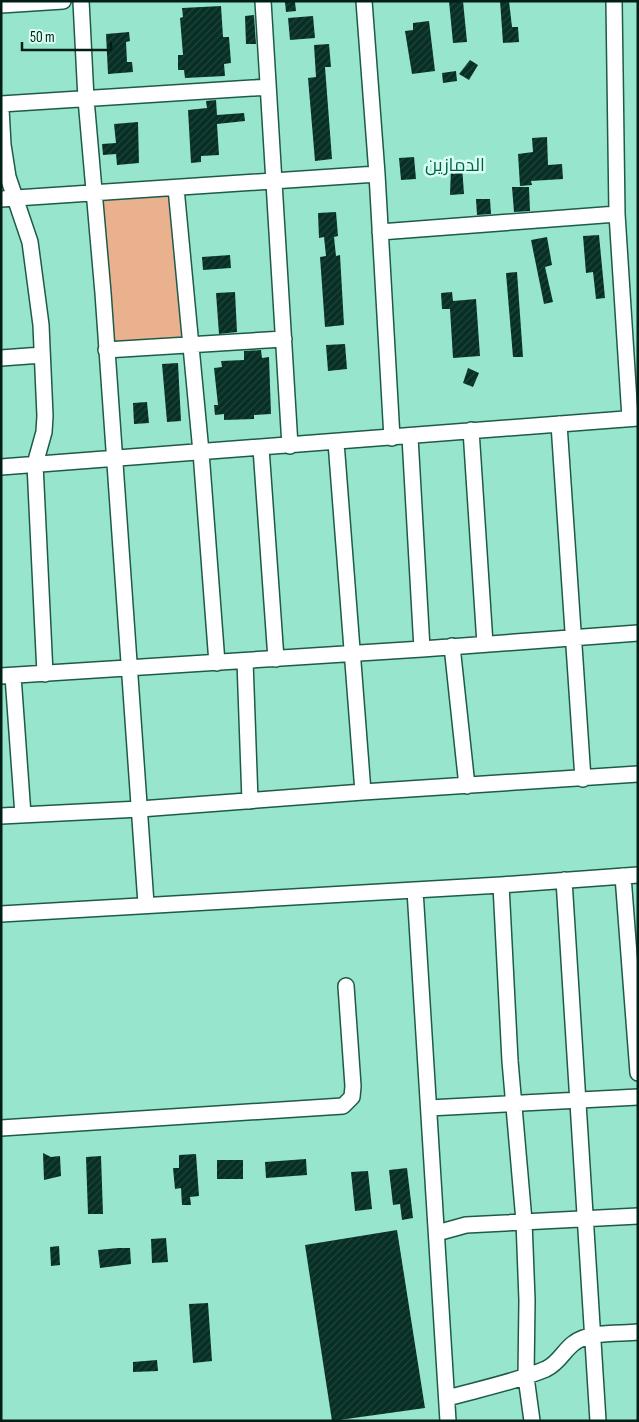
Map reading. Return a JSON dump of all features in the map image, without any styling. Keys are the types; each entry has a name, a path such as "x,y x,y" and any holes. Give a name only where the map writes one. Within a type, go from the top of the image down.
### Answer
{"street":[{"path":"1,5 63,1"},
{"path":"81,1 86,99 130,669 146,904"},
{"path":"263,1 290,446"},
{"path":"364,1 377,174 392,438"},
{"path":"1,467 634,418 617,214 614,1"},
{"path":"1,104 268,87"},
{"path":"1,109 3,145 11,188 8,198 30,242 42,355 44,432 35,464 45,674"},
{"path":"8,198 94,194 377,174"},
{"path":"176,188 201,452 217,663"},
{"path":"380,232 617,214"},
{"path":"106,350 284,339"},
{"path":"1,358 42,355"},
{"path":"559,424 583,779"},
{"path":"471,430 485,644"},
{"path":"410,436 422,650"},
{"path":"336,442 354,654 363,792"},
{"path":"261,448 276,659"},
{"path":"23,815 7,676 422,650 452,646 638,633"},
{"path":"452,646 467,786"},
{"path":"245,661 250,800"},
{"path":"1,816 140,809 638,774"},
{"path":"1,914 631,876 638,1073"},
{"path":"564,880 598,1421"},
{"path":"501,885 510,1061 524,1221 527,1300 526,1377 532,1421"},
{"path":"415,890 448,1421"},
{"path":"1,1128 343,1106 352,1097 353,1086 346,986"},
{"path":"429,1108 638,1097"},
{"path":"436,1233 466,1225 638,1216"},
{"path":"447,1398 526,1377 549,1368 566,1353 572,1343 594,1336 638,1332"}],"shaded area":[{"path":"173,196 183,339 111,345 100,201"}],"building":[{"path":"449,1 463,1 467,42 453,43"},
{"path":"500,1 509,1 512,27 518,27 519,42 503,43"},
{"path":"285,2 295,2 296,11 286,12"},
{"path":"221,6 223,37 229,37 231,63 224,64 225,76 185,78 184,70 178,70 178,55 183,55 180,18 183,17 182,8"},
{"path":"254,15 256,44 246,44 245,16"},
{"path":"313,16 315,38 290,40 288,18"},
{"path":"429,21 435,71 412,74 405,31 413,30 413,23"},
{"path":"129,32 130,41 126,42 127,62 132,62 133,72 108,74 106,34"},
{"path":"329,44 331,67 325,67 332,159 315,161 308,78 316,77 314,45"},
{"path":"470,60 478,65 469,80 459,74"},
{"path":"456,71 457,81 443,83 442,73"},
{"path":"216,100 217,115 244,113 245,121 217,124 219,155 201,156 201,162 191,163 188,110 207,108 206,101"},
{"path":"138,122 139,163 117,165 116,154 103,155 102,144 116,143 114,124"},
{"path":"547,137 548,165 562,164 563,179 531,181 532,185 520,186 518,154 533,152 532,138"},
{"path":"414,157 416,179 401,180 399,158"},
{"path":"462,166 464,194 450,195 451,167"},
{"path":"512,187 529,187 530,211 514,212"},
{"path":"476,199 490,199 491,214 477,215"},
{"path":"336,212 338,236 334,237 336,256 340,255 344,325 325,327 320,257 326,256 324,237 319,238 318,213"},
{"path":"599,235 605,298 596,299 593,272 586,273 583,236"},
{"path":"547,237 552,265 545,267 553,302 544,304 531,240"},
{"path":"230,255 231,268 203,270 202,257"},
{"path":"517,272 523,357 513,357 506,273"},
{"path":"235,292 237,332 219,334 216,293"},
{"path":"452,292 453,301 476,299 480,356 453,358 450,309 442,309 441,293"},
{"path":"345,344 347,369 328,371 326,345"},
{"path":"261,350 262,358 269,357 271,414 254,415 254,419 224,420 224,414 215,415 214,405 218,405 214,368 222,367 221,361 244,360 244,351"},
{"path":"178,363 181,421 167,422 162,364"},
{"path":"468,368 479,373 473,387 463,383"},
{"path":"147,402 149,423 134,424 133,403"},
{"path":"43,1153 51,1157 60,1156 61,1176 44,1180"},
{"path":"196,1154 199,1196 190,1197 191,1205 182,1205 181,1188 175,1189 173,1168 179,1168 179,1155"},
{"path":"101,1156 103,1214 88,1214 86,1157"},
{"path":"306,1159 307,1175 266,1178 265,1162"},
{"path":"217,1160 243,1160 243,1179 217,1179"},
{"path":"407,1168 413,1218 402,1220 400,1204 393,1205 389,1170"},
{"path":"368,1171 372,1209 355,1211 351,1172"},
{"path":"397,1230 425,1408 332,1421 305,1245"},
{"path":"166,1238 168,1262 152,1263 151,1239"},
{"path":"59,1246 60,1265 51,1266 50,1247"},
{"path":"130,1248 131,1264 100,1268 98,1250"},
{"path":"208,1303 212,1361 193,1363 189,1304"},
{"path":"157,1360 158,1371 133,1372 133,1362"}],"district":[{"name":"الدمازين","path":"455,165"}]}
